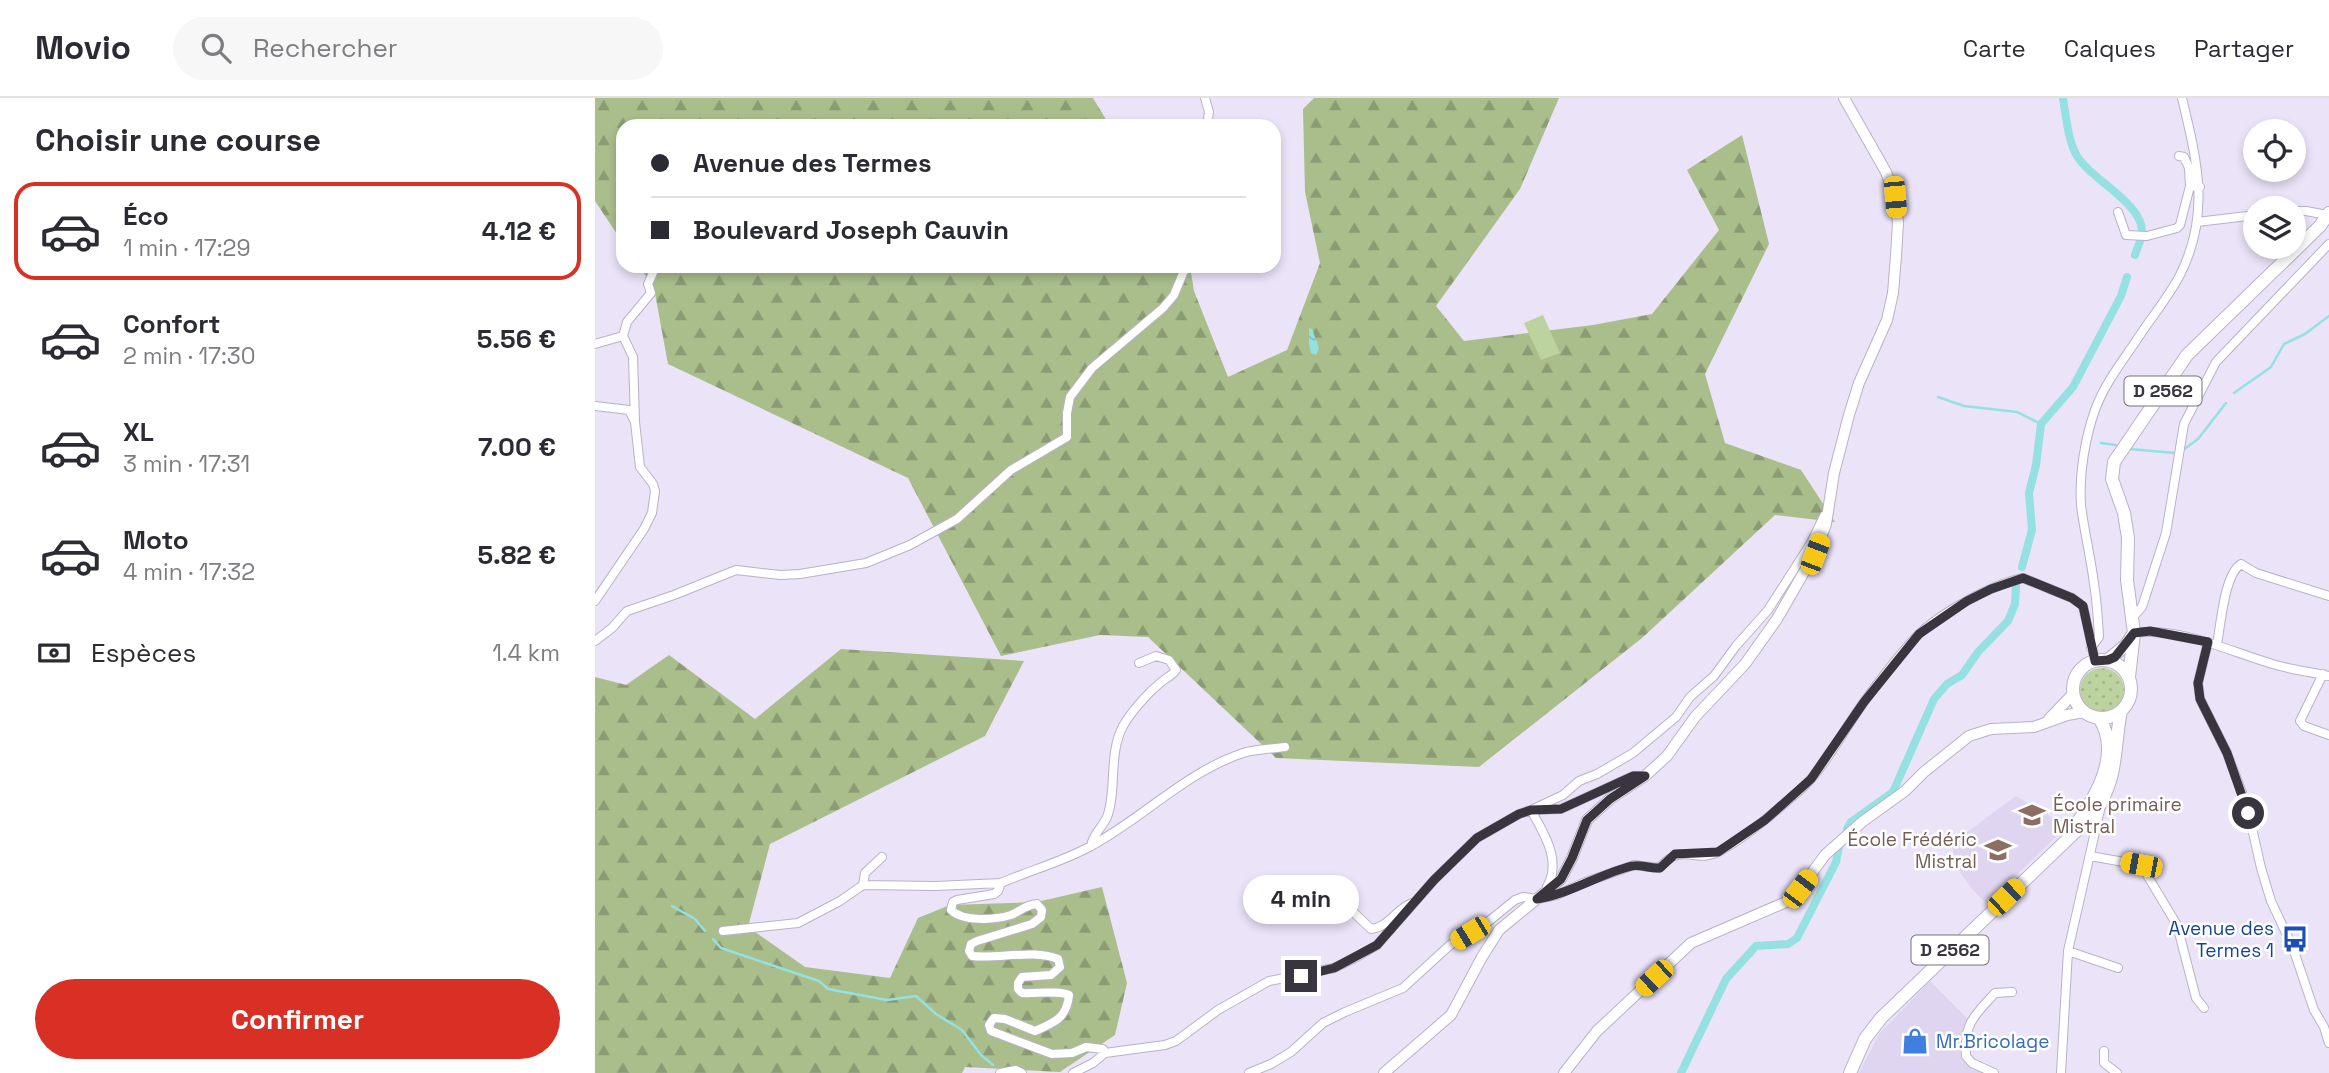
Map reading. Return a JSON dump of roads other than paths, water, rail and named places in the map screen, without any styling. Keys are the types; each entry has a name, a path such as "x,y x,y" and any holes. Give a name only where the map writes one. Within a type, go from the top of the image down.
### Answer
{"main road":[{"path":"1384,1073 1451,1015 1499,930 1561,879 1587,820 1667,756 1695,717 1762,642 1815,554 1826,524 1834,472 1849,415 1859,383 1887,320 1893,293 1898,223 1895,197 1886,172 1844,98"},
{"name":"D 2562","path":"2129,677 2134,633 2127,580 2127,525 2112,479 2117,454 2187,355 2321,226 2328,214"},
{"path":"2098,657 2116,664 2129,677 2131,694 2127,704 2121,711 2106,718 2099,718 2080,707 2074,694 2076,677 2080,670 2098,657 2126,645 2134,633"},
{"path":"2043,724 2074,694"},
{"name":"D 2562","path":"2066,839 2115,766 2121,711"},
{"path":"1564,1073 1597,1031 1691,943 1786,902 1800,889 1825,855 1969,736 1991,729 2034,727 2067,715 2085,712"},
{"name":"D 2562","path":"1850,1073 1865,1039 1881,1018 2066,839 2096,817 2106,783 2109,743 2108,733 2099,718"}],"street":[{"path":"1205,98 1208,119"},
{"path":"2098,657 2095,585 2081,503 2083,467 2095,410 2105,389 2179,277 2191,250 2200,187 2182,98"},
{"path":"2118,212 2126,235 2147,236 2180,225 2190,186 2189,168 2184,157 2179,156"},
{"path":"2190,186 2200,187"},
{"path":"2306,211 2328,214"},
{"path":"2197,222 2243,217"},
{"path":"2133,617 2142,607 2166,533 2184,424 2210,373 2216,362 2329,244"},
{"path":"595,601 652,513 655,491 641,467 635,422 633,357 623,336 627,322 651,293 649,284 653,273"},
{"path":"595,640 612,628 627,611 674,596 719,575 736,570 780,575 800,574 866,563 910,545 957,519 1011,470 1067,436 1066,413 1070,397 1092,368 1163,308 1174,295 1183,273"},
{"path":"595,344 623,336"},
{"path":"595,406 629,410 635,422"},
{"path":"1073,1073 1093,1063 1105,1053 1175,1041 1219,1010 1269,981 1334,968 1355,958 1377,945 1434,880 1477,838 1519,814 1563,795 1579,781 1633,753 1676,717 1690,697 1714,676 1768,610 1811,543 1830,505"},
{"path":"2329,596 2256,573 2241,565 2236,568 2229,582 2198,683 2200,699 2227,753 2247,806 2271,901 2293,948 2314,1010 2329,1043"},
{"path":"1249,1073 1291,1052 1323,1023 1403,988 1450,945 1489,922 1515,900 1557,895 1634,865 1660,868 1675,854 1718,852 1765,820 1811,779 1864,702 1919,634 1967,601 1991,589 2023,578 2072,598 2083,606 2098,657"},
{"path":"2134,633 2150,631 2212,643 2277,666 2326,675 2300,722 2329,736"},
{"path":"1091,846 1093,838 1106,820 1112,763 1122,727 1159,684 1176,670 1169,660 1156,656 1139,663"},
{"path":"723,930 798,923 840,901 863,885 1001,883 1091,846 1117,831 1172,790 1225,760 1246,752 1285,747"},
{"path":"1531,810 1561,809 1633,776 1645,776"},
{"path":"1531,810 1551,849 1553,877 1541,896"},
{"path":"2061,1073 2068,951 2090,856 2096,817"},
{"path":"2090,856 2141,865 2173,916 2196,998 2204,1009"},
{"path":"863,885 865,873 882,857"},
{"path":"1001,883 994,894 957,900 953,902 951,910 961,916 998,918 1013,914 1027,905 1037,904 1042,910 1041,917 1032,924 971,944 969,951 972,956 1058,959 1059,967 1051,975 1022,977 1018,989 1022,993 1046,994 1061,991 1069,995 1068,1008 1054,1023 1035,1031 1005,1019 994,1018 989,1026 991,1031 1052,1054 1072,1053 1086,1048 1103,1049 1105,1053"},
{"path":"1346,905 1371,929 1382,927 1403,906 1415,902"},
{"path":"2068,951 2118,968"},
{"path":"1994,1073 1972,1063 1966,1056 1967,1028 1970,1019 1995,993 2012,992"},
{"path":"2104,1051 2105,1063 2117,1073"},
{"path":"1000,1073 1016,1070 1021,1073"}],"water":[{"path":"1309,328 1312,329 1319,348 1316,355 1311,353"}],"waterway":[{"path":"2063,98 2069,136 2077,156 2093,174 2126,202 2141,223 2142,234 2135,255"},
{"path":"2022,567 2032,530 2029,493 2041,424 2073,387 2121,296 2127,277"},
{"path":"2234,393 2271,367 2284,344 2305,334 2329,316"},
{"path":"1938,397 1964,406 2017,412 2041,424"},
{"path":"2183,450 2198,439 2226,403"},
{"path":"2101,443 2116,445"},
{"path":"2129,449 2175,453"},
{"path":"1847,829 1851,822 1893,792 1934,699 1947,684 1962,675 1978,652 2008,621 2015,604 2016,586"},
{"path":"1681,1073 1726,979 1756,946 1788,944 1797,938 1836,862 1839,847"},
{"path":"672,906 695,919 705,931"},
{"path":"713,939 721,948 819,981 828,989 887,1000 916,996 936,1014 962,1030 981,1055 993,1065"}],"place":[{"name":"École primaire Mistral","path":"2032,815"},
{"name":"École Frédéric Mistral","path":"1998,850"},
{"name":"Avenue des Termes 1","path":"2295,939"},
{"name":"Mr.Bricolage","path":"1915,1041"}]}
